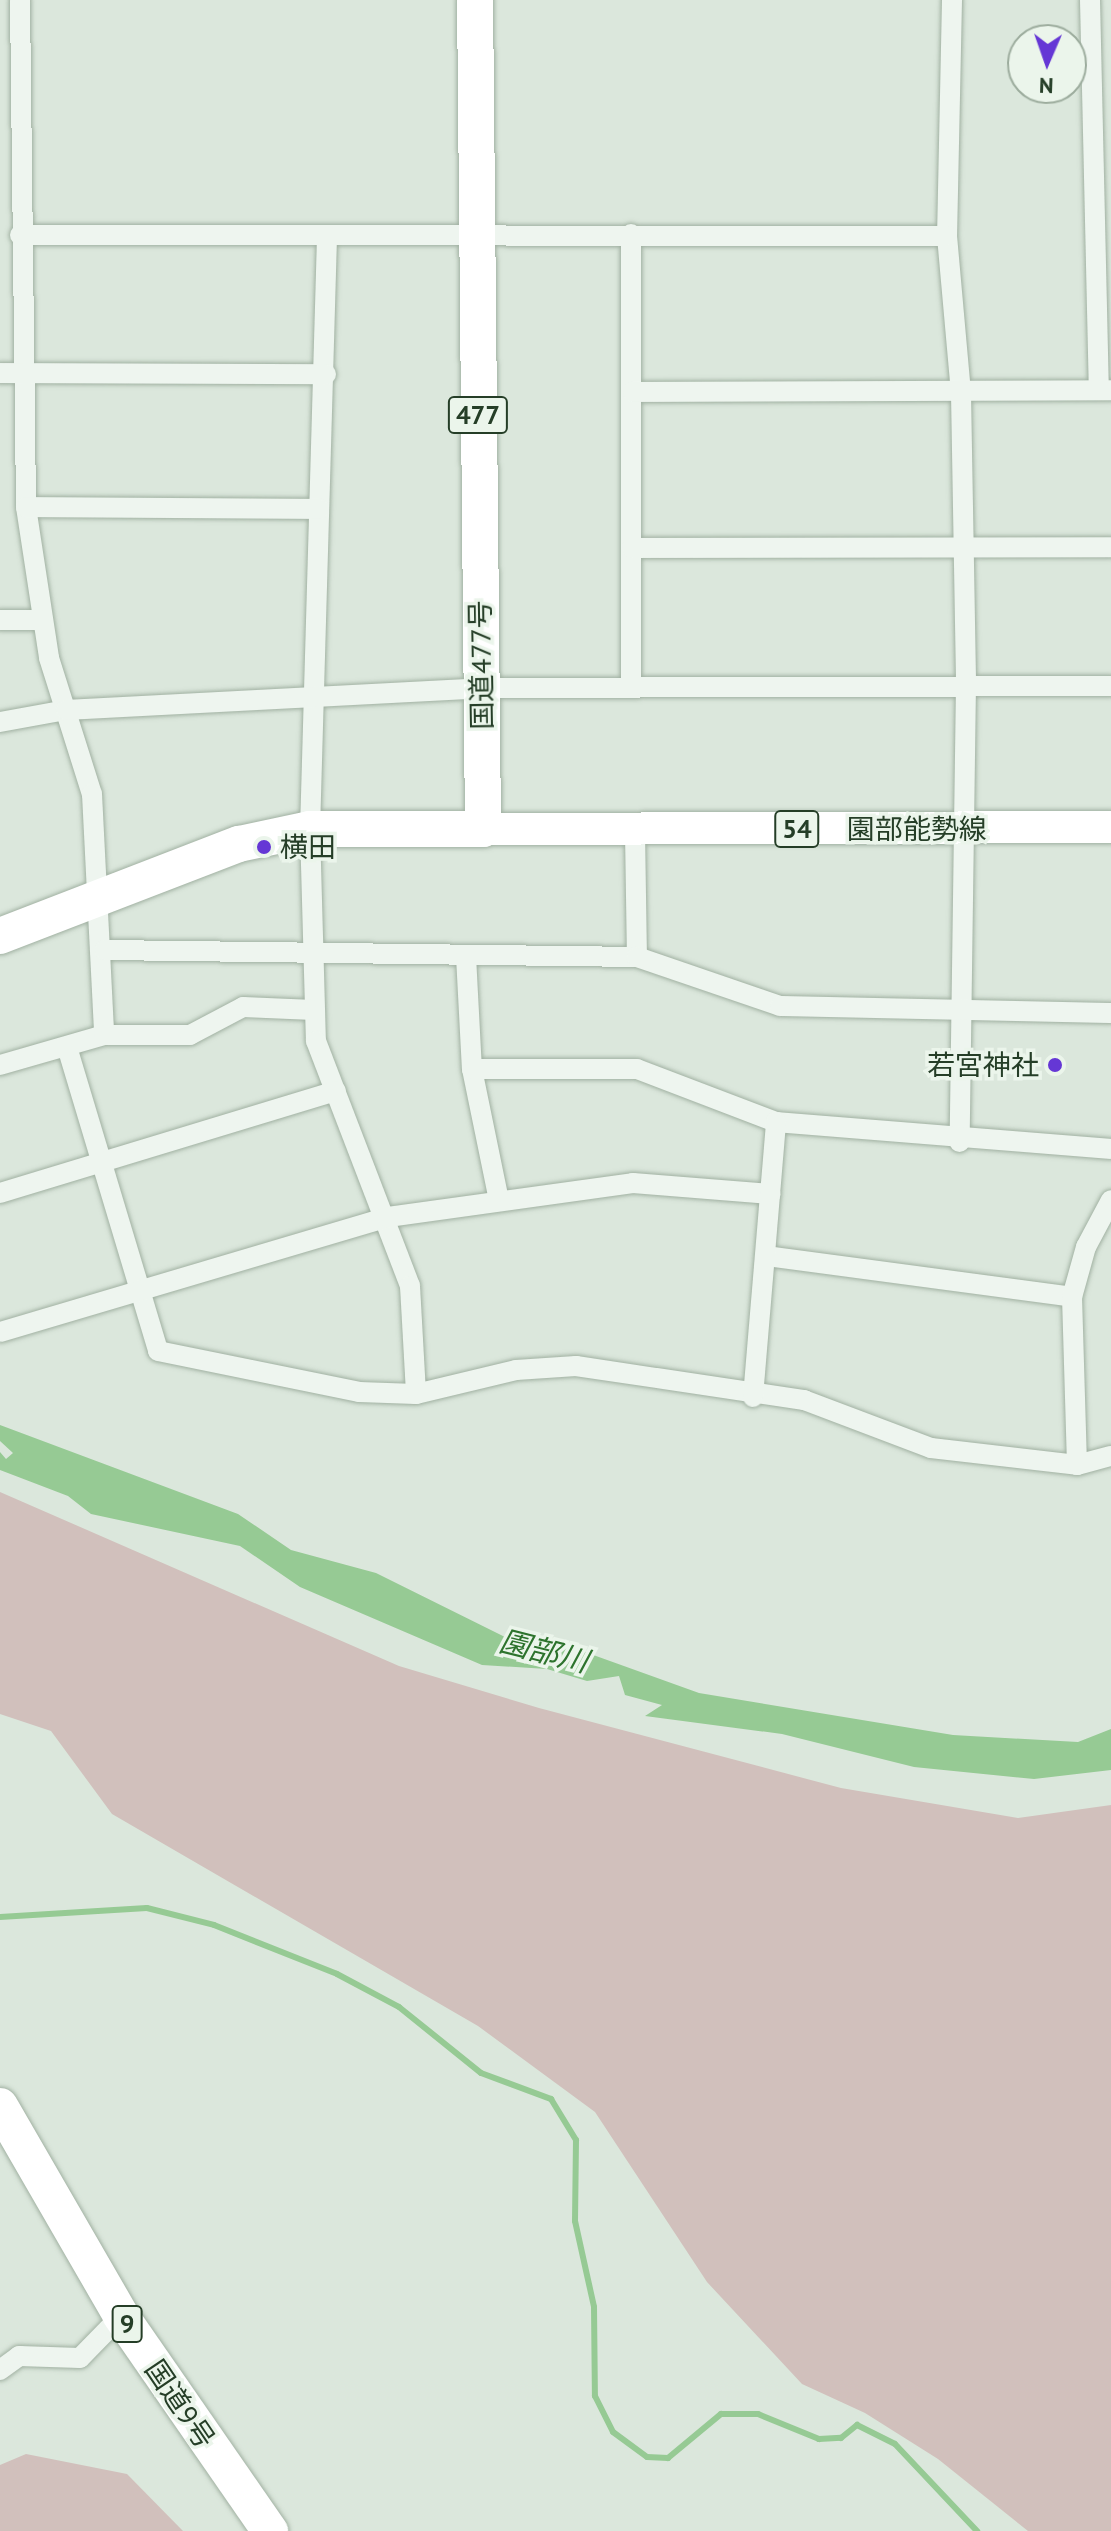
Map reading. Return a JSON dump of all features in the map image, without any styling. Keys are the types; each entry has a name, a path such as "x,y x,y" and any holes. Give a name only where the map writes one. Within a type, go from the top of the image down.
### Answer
{"highway":[{"name":"国道477号","path":"475,0 483,829"},
{"path":"0,936 96,895 239,844 310,829 483,829"},
{"name":"国道9号","path":"0,2106 121,2316 270,2531"}],"main road":[{"name":"園部能勢線","path":"483,829 635,832 1111,827"}],"street":[{"path":"20,0 10,83 20,235 26,507 41,620 92,794 96,895 105,950 104,1035"},
{"path":"952,0 947,236 961,393 966,684 966,1015 960,1142"},
{"path":"633,392 1105,390 1102,120 1090,0"},
{"path":"631,234 631,687"},
{"path":"20,235 947,236"},
{"path":"327,237 326,374 310,829 311,951 316,1041 388,1217 410,1286 416,1394"},
{"path":"0,373 326,374"},
{"path":"26,507 319,509"},
{"path":"632,548 1111,547"},
{"path":"0,620 41,620"},
{"path":"0,722 66,710 315,694 481,688 966,684 1111,686"},
{"path":"635,832 637,957"},
{"path":"105,950 637,957 780,1006 966,1015 1111,1013"},
{"path":"466,956 472,1069 499,1200"},
{"path":"0,1065 104,1035 190,1035 243,1007 314,1010"},
{"path":"67,1047 158,1351 359,1392 416,1394 516,1370 576,1366 753,1397 804,1400 931,1448 1077,1465 1111,1456"},
{"path":"472,1069 637,1069 776,1122 960,1142 1111,1149"},
{"path":"0,1193 336,1091"},
{"path":"753,1397 776,1122"},
{"path":"0,1332 140,1288 388,1217 633,1183 771,1194"},
{"path":"1077,1465 1072,1297 1086,1247 1111,1200"},
{"path":"766,1256 1072,1297"},
{"path":"0,2370 19,2356 80,2358 121,2316"}],"shaded area":[{"path":"0,1492 399,1666 539,1708 841,1788 1018,1818 1111,1805 1111,2531 1028,2531 938,2459 865,2413 802,2384 707,2282 595,2112 478,2026 112,1814 51,1731 0,1714"},
{"path":"26,2454 127,2474 183,2531 0,2531 0,2465"}],"water":[{"name":"園部川","path":"0,1425 238,1514 291,1550 376,1573 525,1647 546,1638 699,1693 953,1735 1078,1742 1111,1729 1111,1770 1034,1779 914,1767 782,1734 645,1716 662,1705 625,1695 619,1676 587,1681 547,1669 482,1665 300,1587 240,1546 91,1514 68,1496 0,1470 0,1452 6,1459 13,1453 0,1441"}],"waterway":[{"path":"0,1917 147,1908 214,1925 337,1974 399,2007 481,2073 551,2099 576,2140 575,2221 594,2307 595,2396 613,2432 647,2457 668,2458 721,2414 758,2414 819,2439 841,2438 857,2425 895,2444 977,2531"}],"place":[{"name":"横田","path":"264,847"},
{"name":"若宮神社","path":"1055,1065"}]}
